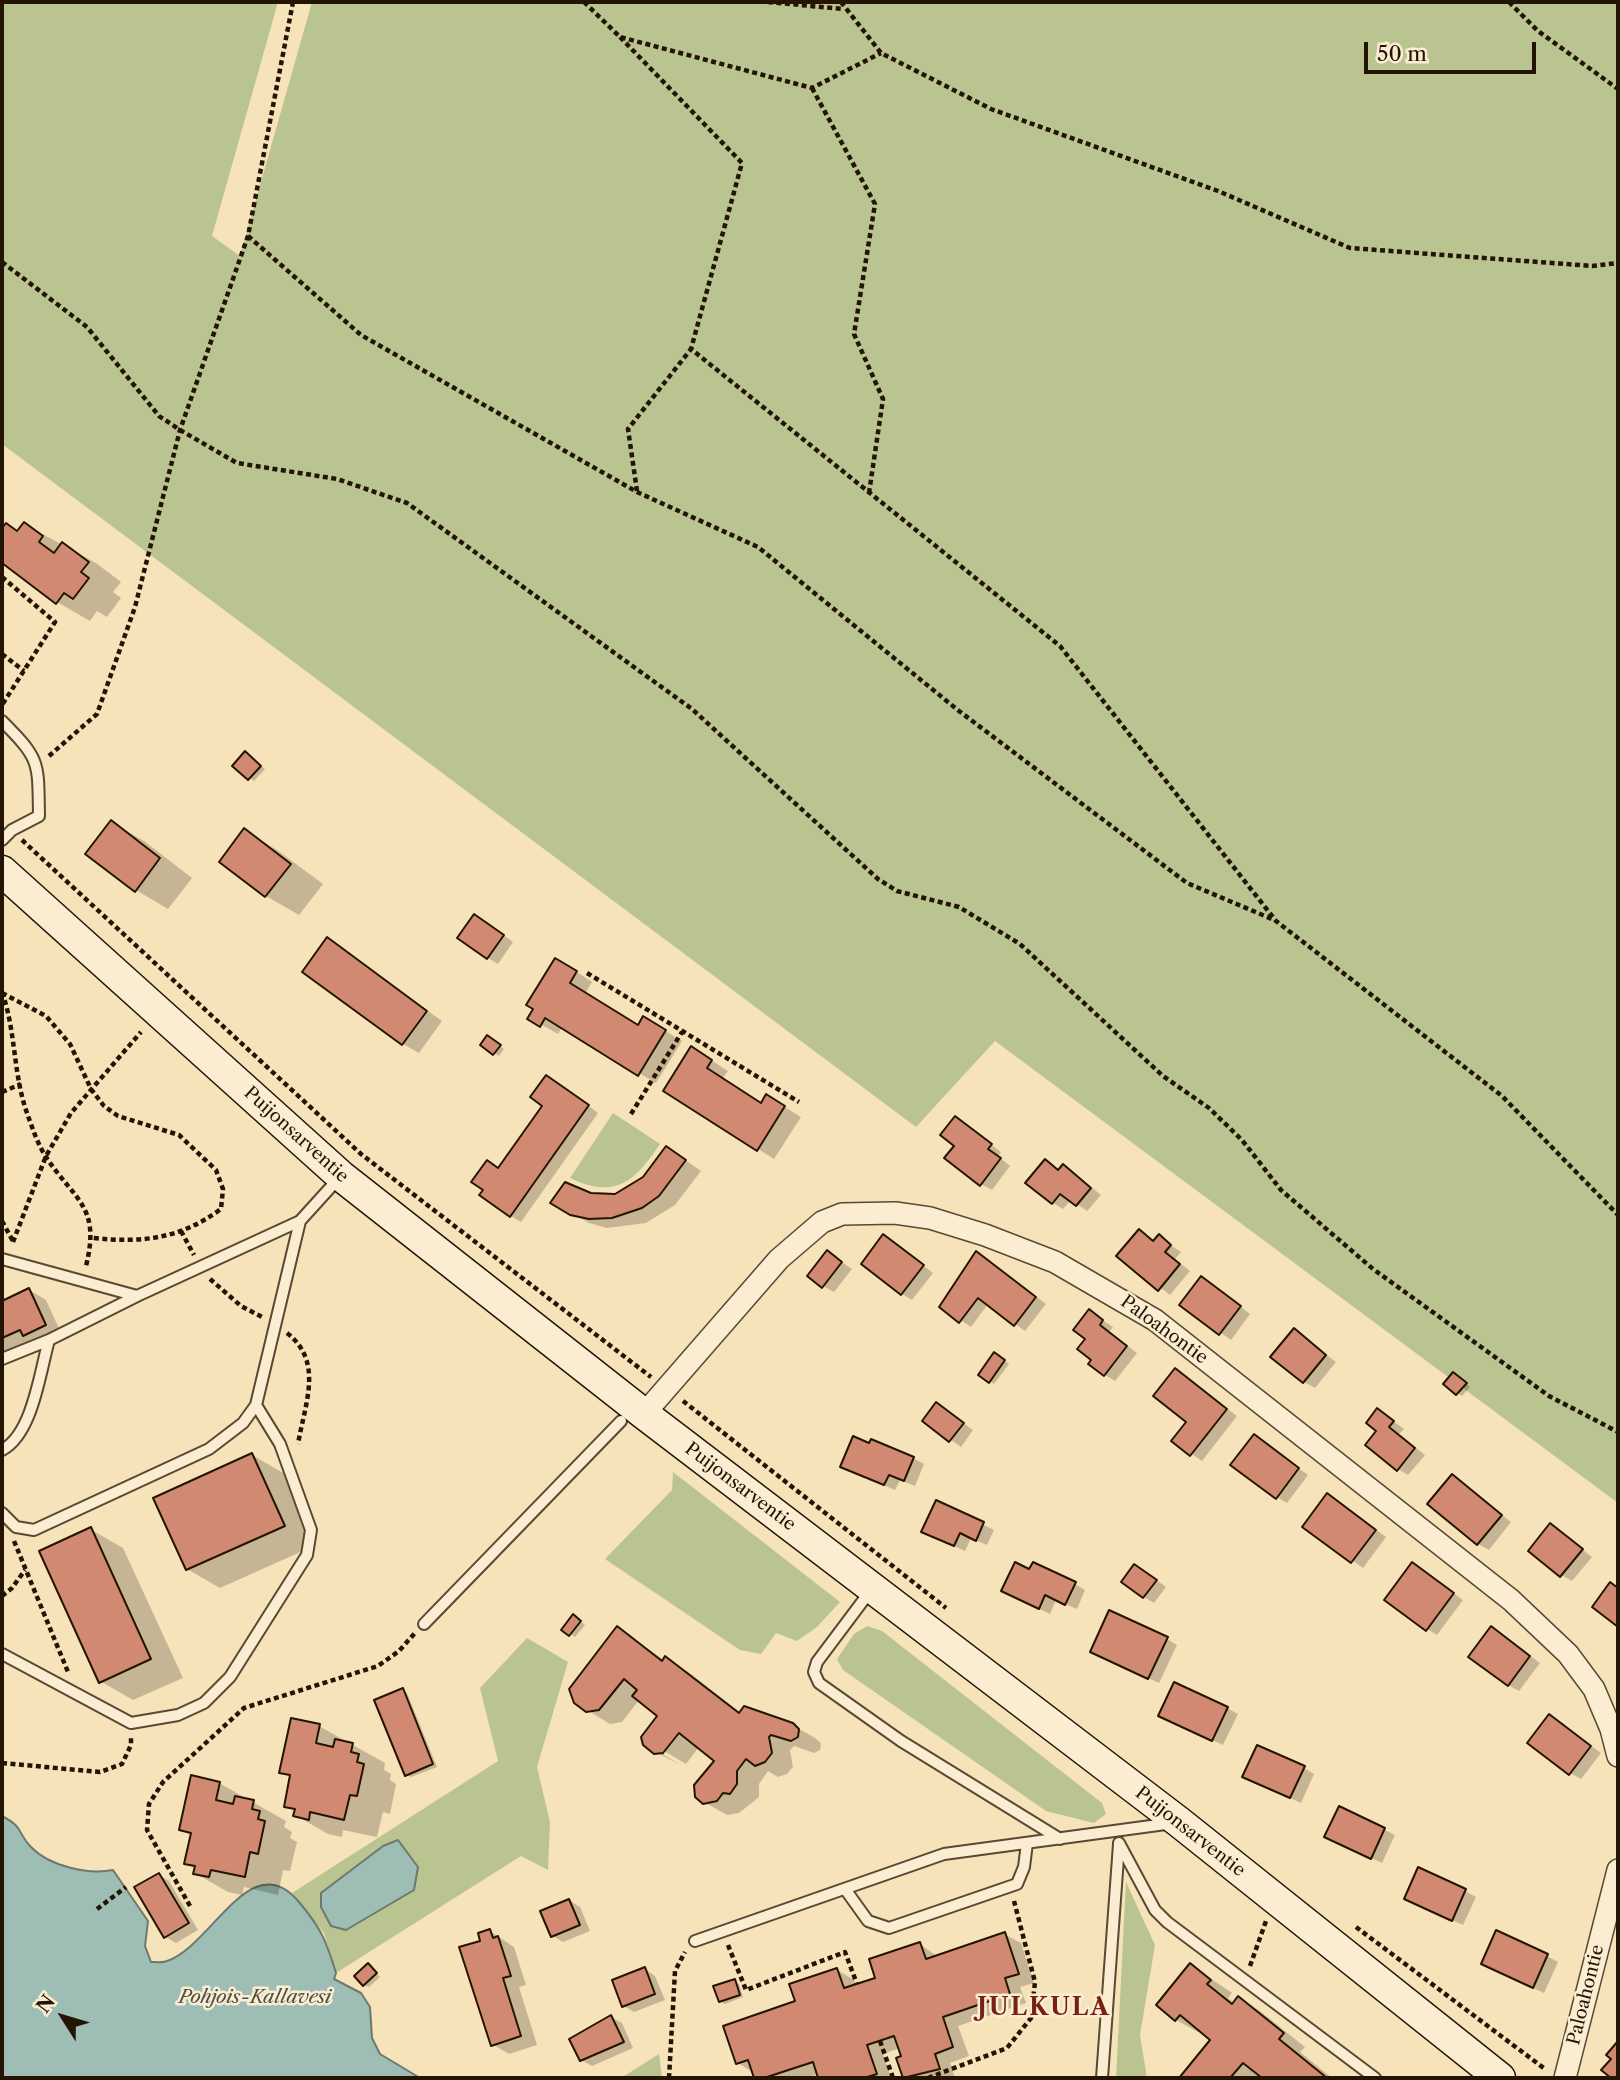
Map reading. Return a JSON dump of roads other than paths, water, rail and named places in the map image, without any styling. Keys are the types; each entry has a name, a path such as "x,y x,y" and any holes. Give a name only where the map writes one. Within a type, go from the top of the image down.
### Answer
{"main road":[{"name":"Puijonsarventie","path":"2,871 341,1176 632,1417 873,1588 1179,1822 1500,2078"}],"street":[{"name":"Paloahontie","path":"632,1417 667,1389 779,1259 822,1222 842,1214 895,1213 930,1218 985,1234 1055,1262 1116,1294 1156,1320 1511,1600 1568,1654 1594,1689 1611,1730 1618,1756"},
{"name":"Paloahontie","path":"1558,2075 1618,1870"}],"lane":[{"path":"2,722 24,744 38,765 39,816 12,830 2,840"},
{"path":"2,1359 49,1340 300,1221 341,1176"},
{"path":"3,1515 16,1527 34,1530 209,1449 243,1423 256,1405 300,1221"},
{"path":"2,1259 137,1296"},
{"path":"2,1450 21,1432 28,1418 49,1340"},
{"path":"2,1654 79,1698 131,1723 178,1715 204,1703 230,1677 307,1555 310,1530 280,1444 256,1405"},
{"path":"424,1625 632,1417"},
{"path":"873,1588 817,1662 814,1672 819,1683 901,1741 1060,1839"},
{"path":"695,1941 944,1854 1179,1822"},
{"path":"1102,2078 1121,1830"},
{"path":"845,1889 868,1921 889,1928 1017,1884 1024,1867 1027,1843"},
{"path":"1119,1843 1155,1910 1375,2078"}],"water":[{"name":"Pohjois-Kallavesi","path":"2,1816 18,1827 39,1854 58,1864 81,1870 113,1870 148,1921 145,1946 151,1962 165,1962 184,1952 248,1891 264,1885 281,1887 299,1902 318,1927 336,1973 334,1979 361,1993 370,2007 372,2038 380,2054 420,2078 2,2078"},
{"path":"398,1840 418,1867 414,1890 346,1930 331,1926 321,1907 321,1893 383,1846"}],"district":[{"name":"JULKULA","path":"1044,2008"}]}
